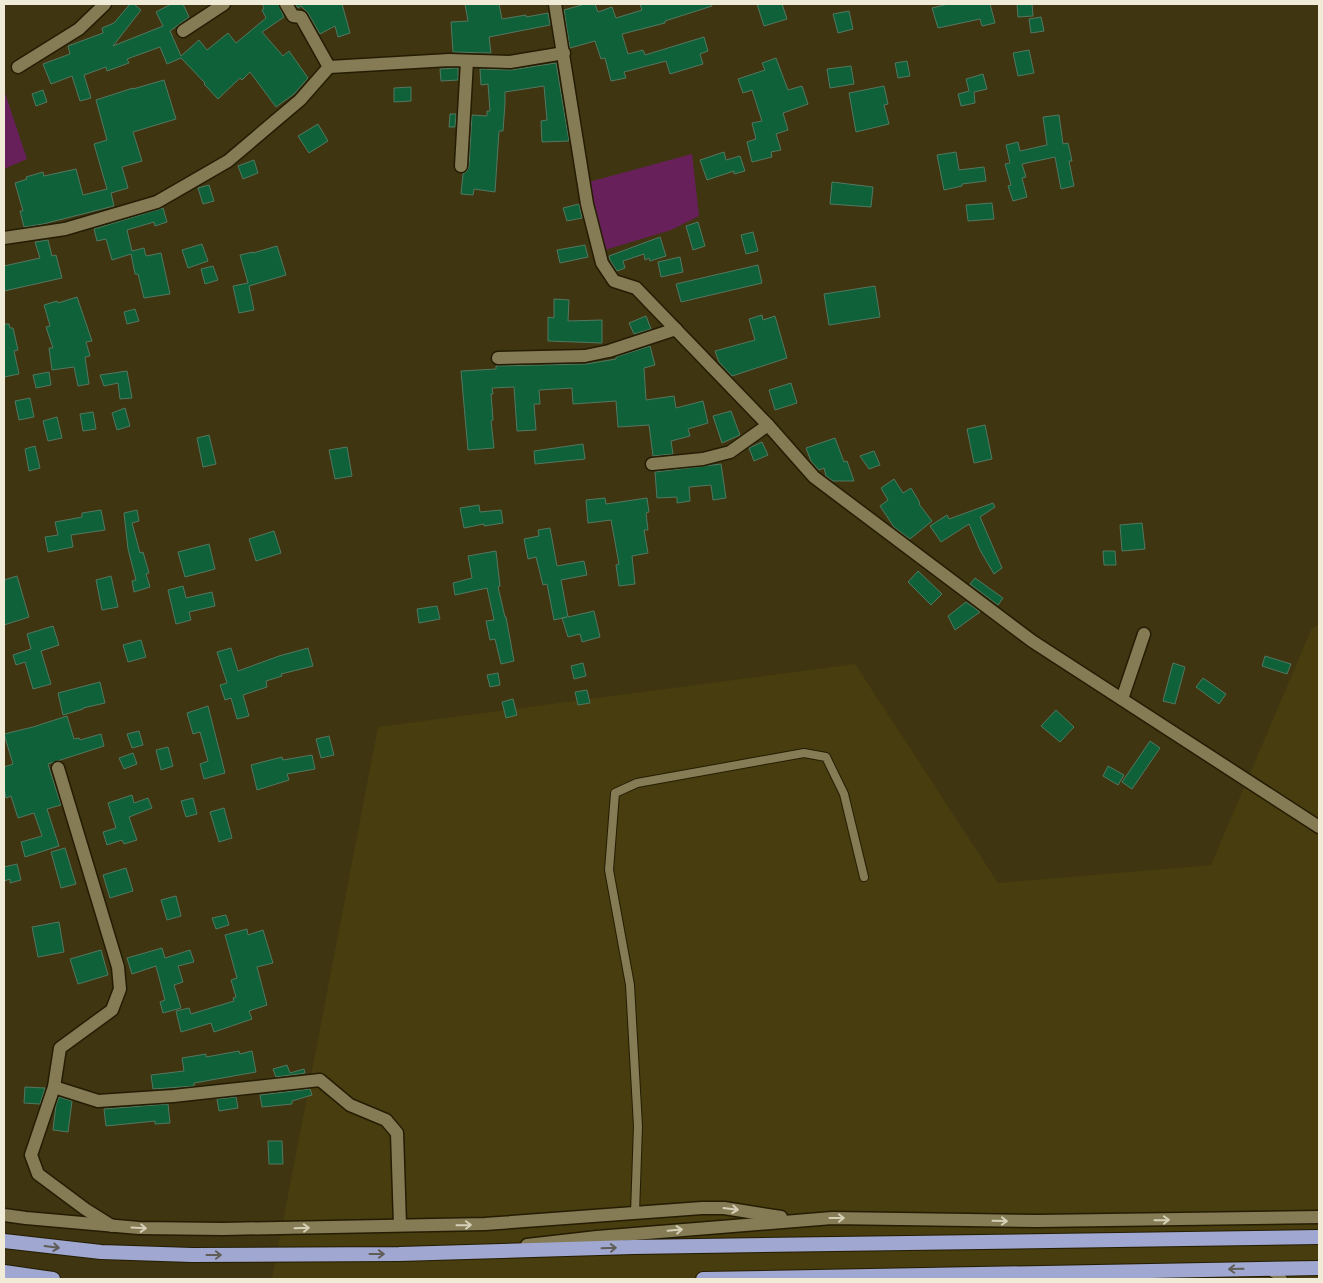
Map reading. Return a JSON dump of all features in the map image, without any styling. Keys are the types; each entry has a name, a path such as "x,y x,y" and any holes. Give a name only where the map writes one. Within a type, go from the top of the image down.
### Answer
{"highway":[{"path":"4,1241 101,1252 192,1255 399,1254 633,1247 1319,1236"},
{"path":"703,1279 1319,1268"},
{"path":"4,1272 53,1279"}],"street":[{"path":"18,67 79,29 105,4"},
{"path":"183,31 224,4"},
{"path":"286,4 293,16 301,16 329,67"},
{"path":"555,4 587,204 602,263 614,281 636,288 768,425 814,477 1032,641 1319,828"},
{"path":"4,238 65,229 157,202 228,162 300,100 329,67 450,60 510,62 564,53"},
{"path":"461,166 467,61"},
{"path":"498,358 586,356 610,351 676,329"},
{"path":"652,464 703,459 730,452 768,425"},
{"path":"1122,699 1144,634"},
{"path":"58,768 118,967 120,989 112,1010 60,1048 54,1087 31,1155 38,1174 85,1209 112,1226"},
{"path":"54,1087 98,1101 197,1094 320,1080 350,1105 386,1120 397,1133 400,1225"},
{"path":"4,1215 139,1228 223,1230 485,1224 724,1208 800,1220"},
{"path":"470,1251 597,1237 832,1218 1036,1221 1319,1218"}],"lane":[{"path":"635,1213 638,1126 630,985 609,870 616,793 637,783 804,752 826,757 844,794 864,877"},
{"path":"1264,1268 1283,1279"}],"shaded area":[{"path":"4,90 27,159 4,169"},
{"path":"692,154 699,216 671,230 605,250 589,182"},
{"path":"1319,625 1319,1279 272,1279 378,727 855,664 998,883 1211,865 1312,628"}],"building":[{"path":"130,4 134,4 141,10 113,46 163,26 156,12 171,4 183,4 189,17 170,31 181,56 199,40 207,50 228,33 236,43 266,18 262,10 264,8 262,4 278,4 284,17 262,32 283,56 289,51 308,78 294,94 276,107 250,72 242,80 240,78 218,99 181,58 167,64 160,47 127,59 129,63 107,71 106,67 84,75 91,98 80,101 72,76 51,84 43,64 70,54 68,46 103,33 102,28 114,23"},
{"path":"295,4 342,4 350,33 338,37 335,26 320,34 308,13 301,6 298,8"},
{"path":"465,4 499,4 502,19 548,13 550,25 489,37 491,53 453,52 451,22 468,21"},
{"path":"585,4 595,4 598,12 612,7 616,18 642,10 640,4 711,4 712,6 665,21 665,23 622,34 628,54 643,50 645,55 704,37 708,51 700,54 703,64 670,74 666,61 624,72 626,78 611,81 605,58 601,59 595,41 570,48 564,10"},
{"path":"757,4 782,4 787,19 764,26"},
{"path":"948,4 990,4 995,23 982,26 980,19 938,28 932,8"},
{"path":"1017,4 1032,4 1033,16 1018,17"},
{"path":"849,11 853,29 838,33 833,14"},
{"path":"1041,17 1044,31 1031,33 1029,19"},
{"path":"1029,50 1034,73 1018,76 1013,53"},
{"path":"776,58 788,90 802,86 808,104 783,113 788,130 776,134 781,150 771,152 772,157 752,162 747,142 756,139 752,123 762,121 752,90 743,93 738,79 765,70 762,63"},
{"path":"907,61 910,76 898,78 895,63"},
{"path":"556,63 569,141 542,142 541,121 547,120 544,86 505,92 503,131 499,131 495,192 474,189 473,195 461,194 463,174 469,166 472,115 487,116 487,111 490,111 488,84 481,85 480,69 511,70"},
{"path":"851,66 854,84 830,88 827,69"},
{"path":"458,68 458,80 441,81 440,69"},
{"path":"983,74 987,89 974,92 975,103 961,106 958,94 969,91 966,79"},
{"path":"164,80 176,119 133,132 142,161 122,167 128,188 111,193 114,206 24,227 20,211 23,211 15,183 27,179 26,177 43,172 44,176 76,169 83,195 107,189 94,144 107,140 96,100"},
{"path":"884,86 888,104 884,105 889,124 856,132 849,93"},
{"path":"411,87 411,101 394,102 394,88"},
{"path":"43,90 47,102 36,106 32,94"},
{"path":"450,114 456,114 455,127 449,127"},
{"path":"1059,115 1063,144 1068,143 1072,161 1069,161 1074,186 1061,189 1055,157 1022,164 1026,177 1022,178 1027,197 1013,201 1008,186 1011,185 1005,164 1010,163 1006,145 1018,142 1020,151 1047,145 1043,117"},
{"path":"318,124 328,141 309,153 298,136"},
{"path":"724,152 726,160 740,156 745,171 734,174 734,171 707,180 700,160"},
{"path":"956,152 959,170 984,167 986,181 962,184 962,186 944,190 937,155"},
{"path":"254,160 258,173 243,179 238,166"},
{"path":"832,182 873,187 871,207 830,204"},
{"path":"209,185 214,201 203,204 198,188"},
{"path":"992,203 994,219 968,221 966,205"},
{"path":"579,204 582,218 567,221 563,208"},
{"path":"163,208 167,222 155,226 154,222 127,230 132,251 144,248 146,256 161,253 170,294 144,298 138,274 135,274 131,254 112,260 106,239 97,241 94,229"},
{"path":"698,222 705,246 693,250 686,226"},
{"path":"753,232 758,251 746,254 741,235"},
{"path":"660,237 666,256 650,261 649,258 645,260 644,254 623,261 625,268 617,271 610,260 609,256"},
{"path":"48,240 52,256 56,255 62,278 4,291 4,266 40,258 35,242"},
{"path":"202,244 208,261 188,268 182,250"},
{"path":"585,245 588,257 560,263 557,250"},
{"path":"277,246 286,275 249,286 254,310 239,313 233,286 248,283 240,255"},
{"path":"680,257 683,272 661,277 658,262"},
{"path":"758,265 762,283 681,302 676,284"},
{"path":"213,266 218,280 205,284 201,269"},
{"path":"875,286 880,317 829,325 824,294"},
{"path":"77,297 92,341 86,342 90,356 85,357 89,384 78,386 74,367 52,370 49,348 53,348 46,327 50,326 44,305"},
{"path":"554,299 569,300 568,321 602,320 602,343 548,341 548,317 554,318"},
{"path":"135,309 139,321 127,324 124,312"},
{"path":"762,315 763,320 775,316 787,358 732,376 719,362 715,351 755,340 749,319"},
{"path":"646,316 651,329 634,334 629,323"},
{"path":"4,324 9,324 10,328 13,328 18,350 14,351 19,374 4,377"},
{"path":"650,346 655,365 644,368 646,400 674,396 676,408 703,401 708,423 688,429 690,436 671,441 673,454 653,456 649,425 618,427 616,401 573,404 572,388 539,390 540,404 534,404 536,430 517,431 514,387 492,388 493,420 491,421 494,448 468,450 461,371 496,369 496,366 586,364 616,359 616,357"},
{"path":"127,371 132,398 120,399 118,383 104,386 100,375"},
{"path":"49,372 51,385 36,388 33,375"},
{"path":"791,383 797,403 775,410 769,390"},
{"path":"30,398 34,417 19,420 15,401"},
{"path":"125,408 130,426 117,430 112,413"},
{"path":"731,411 740,435 722,443 713,416"},
{"path":"93,412 96,429 83,431 80,414"},
{"path":"57,417 62,438 48,441 43,421"},
{"path":"985,425 992,459 974,463 967,429"},
{"path":"209,435 216,464 203,467 197,438"},
{"path":"835,438 844,462 847,461 854,481 833,481 826,476 824,468 819,470 811,461 806,448"},
{"path":"762,442 768,455 754,461 749,448"},
{"path":"583,444 585,459 535,464 534,451"},
{"path":"35,446 40,468 29,471 25,449"},
{"path":"347,447 352,476 335,479 329,450"},
{"path":"874,451 880,465 869,469 860,456"},
{"path":"721,464 726,498 713,500 711,485 689,487 690,501 677,503 677,497 657,498 655,472"},
{"path":"894,479 903,493 911,488 919,504 932,521 910,539 894,527 880,506 888,500 881,488"},
{"path":"605,498 606,504 647,498 649,512 646,513 648,530 644,530 648,553 632,556 635,584 619,586 616,565 619,564 611,520 588,523 586,500"},
{"path":"993,503 995,507 980,517 1002,568 994,574 980,550 969,524 941,542 930,526 947,515 949,519"},
{"path":"479,505 480,512 501,510 503,523 464,528 460,508"},
{"path":"101,510 105,530 71,535 73,547 48,552 45,537 58,535 55,522 82,517 82,513"},
{"path":"137,510 139,521 132,523 140,553 143,552 149,573 146,574 150,587 134,592 132,581 136,580 128,549 124,513"},
{"path":"1142,523 1145,549 1122,551 1120,525"},
{"path":"550,528 557,566 584,561 587,575 561,580 568,617 594,611 600,637 582,642 580,634 568,637 562,618 554,620 547,584 543,585 536,557 528,559 524,539 539,536 538,530"},
{"path":"274,531 281,553 256,561 249,539"},
{"path":"209,544 215,569 185,577 178,552"},
{"path":"496,551 500,586 498,587 514,661 501,664 495,639 490,640 486,621 494,620 487,588 455,595 453,583 472,578 468,556"},
{"path":"1103,551 1115,551 1116,565 1104,565"},
{"path":"918,571 942,594 931,605 908,582"},
{"path":"17,576 29,617 4,625 4,580"},
{"path":"111,576 118,607 102,610 96,580"},
{"path":"975,578 1003,598 998,605 970,584"},
{"path":"183,586 186,598 212,592 215,606 189,612 191,620 176,624 168,590"},
{"path":"966,602 980,612 955,630 948,616"},
{"path":"437,606 440,619 419,623 417,609"},
{"path":"53,626 59,645 41,651 51,684 33,689 25,662 16,665 13,655 31,649 27,634"},
{"path":"141,640 146,657 128,662 123,645"},
{"path":"231,648 238,671 308,648 313,666 281,674 282,676 266,681 267,687 243,695 249,716 237,719 231,698 225,700 220,685 227,683 217,652"},
{"path":"1265,656 1291,664 1287,674 1262,666"},
{"path":"583,663 586,676 574,679 571,666"},
{"path":"1173,663 1185,667 1175,704 1163,701"},
{"path":"498,673 500,685 490,687 487,675"},
{"path":"1203,678 1226,694 1219,704 1196,687"},
{"path":"100,682 105,703 63,715 58,693"},
{"path":"587,690 590,703 578,705 575,692"},
{"path":"513,699 517,715 506,718 502,702"},
{"path":"208,706 225,773 204,779 200,764 208,761 200,732 193,734 187,713"},
{"path":"1056,710 1074,727 1060,742 1041,726"},
{"path":"67,716 74,739 79,738 80,740 101,734 104,746 48,764 61,805 47,809 59,846 25,857 21,842 42,836 34,813 18,818 11,796 6,798 4,767 13,764 4,734"},
{"path":"139,731 143,745 132,748 127,734"},
{"path":"329,736 334,755 321,758 316,739"},
{"path":"1150,741 1160,748 1132,789 1122,782"},
{"path":"168,747 173,766 161,770 156,750"},
{"path":"133,753 137,764 124,769 119,758"},
{"path":"312,755 315,769 287,774 289,780 257,790 251,765 282,757 283,760"},
{"path":"1108,766 1124,775 1118,785 1103,776"},
{"path":"132,795 134,803 148,798 152,808 129,817 137,840 124,844 122,840 107,845 103,832 116,828 108,803"},
{"path":"193,798 197,814 186,817 181,801"},
{"path":"224,808 232,838 219,842 210,812"},
{"path":"65,848 76,884 61,888 51,852"},
{"path":"17,864 21,880 10,883 10,879 4,881 4,867"},
{"path":"126,868 133,891 110,898 103,875"},
{"path":"176,896 181,916 167,920 161,900"},
{"path":"226,915 229,925 216,929 212,918"},
{"path":"59,922 64,952 38,957 32,927"},
{"path":"247,929 248,935 263,930 273,963 257,967 267,1005 249,1011 252,1019 214,1032 211,1023 181,1032 176,1011 189,1008 191,1014 234,1001 233,998 236,997 231,980 237,978 225,935"},
{"path":"162,948 165,958 190,950 194,962 178,966 183,982 174,985 181,1008 163,1013 160,1002 165,1000 156,966 132,974 127,958"},
{"path":"101,950 108,975 78,984 70,959"},
{"path":"239,1051 240,1054 252,1051 256,1072 194,1083 194,1086 153,1089 151,1075 184,1071 182,1058 206,1054 206,1057"},
{"path":"287,1065 290,1073 304,1069 305,1073 276,1077 273,1069"},
{"path":"25,1087 45,1088 40,1104 24,1103"},
{"path":"310,1089 312,1095 292,1101 292,1104 262,1107 260,1095"},
{"path":"59,1097 72,1101 68,1132 53,1130 56,1105"},
{"path":"236,1097 238,1108 219,1111 217,1099"},
{"path":"168,1104 170,1123 155,1124 155,1121 106,1126 104,1109"},
{"path":"268,1141 282,1141 283,1164 269,1164"}]}
